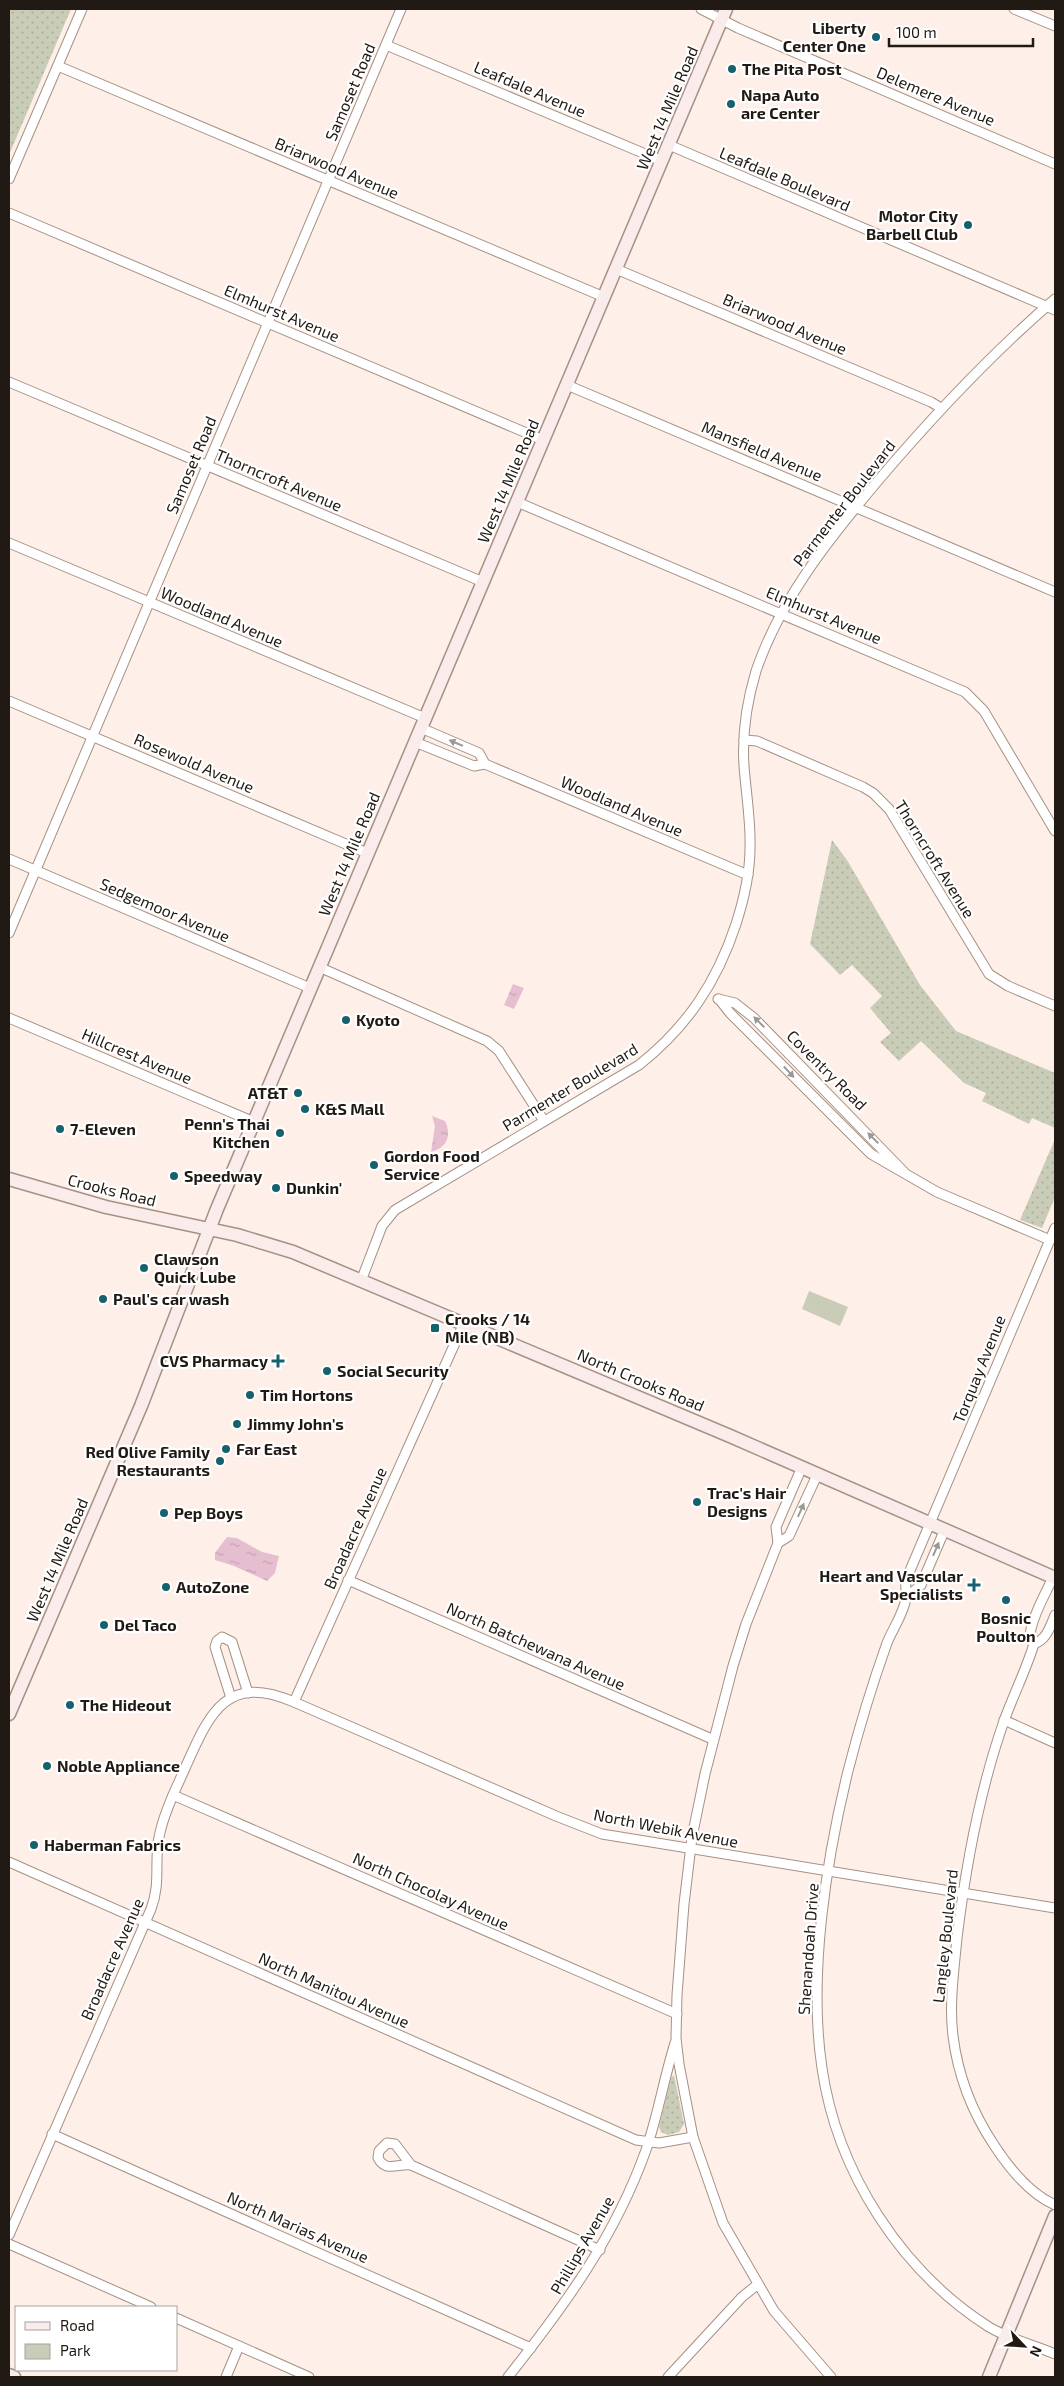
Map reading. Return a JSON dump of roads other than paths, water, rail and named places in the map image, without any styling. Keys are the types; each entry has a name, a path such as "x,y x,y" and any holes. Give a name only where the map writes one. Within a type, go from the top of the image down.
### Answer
{"main road":[{"name":"West 14 Mile Road","path":"9,1714 141,1406 208,1230 724,14"},
{"name":"Crooks Road","path":"9,1179 106,1207 208,1230"},
{"name":"North Crooks Road","path":"208,1230 276,1246 361,1280 818,1473 1054,1577"},
{"path":"989,2377 1008,2335 1055,2216"},
{"path":"9,2375 14,2377"}],"street":[{"path":"9,179 82,9"},
{"name":"Samoset Road","path":"9,933 401,9"},
{"name":"Delemere Avenue","path":"700,9 724,14 1055,164"},
{"path":"1014,9 1055,26"},
{"name":"Leafdale Avenue","path":"386,44 662,161"},
{"name":"Briarwood Avenue","path":"58,66 604,297"},
{"name":"Leafdale Boulevard","path":"669,145 1051,308"},
{"name":"Elmhurst Avenue","path":"9,213 543,440"},
{"name":"Briarwood Avenue","path":"616,269 931,402 941,408"},
{"name":"Parmenter Boulevard","path":"361,1280 382,1226 395,1210 639,1065 683,1024 706,992 728,949 742,903 748,875 750,847 744,740 755,676 783,614 819,555 856,508 941,408 998,351 1051,308 1055,299"},
{"name":"Thorncroft Avenue","path":"9,382 483,582"},
{"name":"Mansfield Avenue","path":"567,385 1055,592"},
{"name":"Elmhurst Avenue","path":"517,502 955,688 972,698 984,711 1055,831"},
{"name":"Woodland Avenue","path":"9,543 150,602 423,723 480,753 485,764"},
{"name":"Rosewold Avenue","path":"9,701 367,853"},
{"name":"Thorncroft Avenue","path":"744,740 757,741 874,793 889,809 988,974 1008,986 1055,1006"},
{"name":"Woodland Avenue","path":"415,742 474,766 485,764 748,875"},
{"name":"Sedgemoor Avenue","path":"9,860 310,988"},
{"path":"319,967 487,1041 499,1050 544,1121"},
{"name":"Coventry Road","path":"706,992 719,999 735,1003 750,1014 906,1174"},
{"name":"Coventry Road","path":"719,999 865,1149 892,1167 937,1192 1050,1240"},
{"name":"Hillcrest Avenue","path":"9,1018 254,1122"},
{"name":"Torquay Avenue","path":"930,1522 1055,1228"},
{"name":"Broadacre Avenue","path":"9,2235 145,1922 157,1889 159,1839 164,1818 204,1725 216,1710 231,1698 248,1693 266,1692 294,1702 464,1323"},
{"path":"802,1467 776,1527 778,1543 746,1624 712,1739 691,1849 680,1948 676,2038 693,2137 723,2223 757,2285 796,2339 831,2377"},
{"path":"778,1543 789,1536 818,1473"},
{"name":"Shenandoah Drive","path":"907,1597 906,1580 930,1522"},
{"name":"Shenandoah Drive","path":"945,1529 921,1585 907,1597 888,1640 869,1698 841,1802 829,1871 819,1963 818,2014 822,2069 827,2098 840,2139 856,2177 876,2213 920,2268 961,2306 990,2327 1055,2354"},
{"name":"Langley Boulevard","path":"1054,1577 1031,1628 1034,1644 1004,1720 982,1797 963,1893 953,1980 952,2015 953,2034 962,2076 976,2115 1002,2157 1036,2193 1055,2205"},
{"name":"North Batchewana Avenue","path":"348,1580 712,1739"},
{"name":"Langley Boulevard","path":"1034,1644 1040,1642 1047,1635 1055,1615"},
{"path":"231,1698 215,1647 217,1641 222,1637 232,1642 248,1693"},
{"name":"North Webik Avenue","path":"294,1702 589,1830 620,1838 1055,1908"},
{"path":"1004,1720 1055,1742"},
{"name":"North Chocolay Avenue","path":"173,1795 677,2014"},
{"name":"North Manitou Avenue","path":"9,1862 561,2108 636,2140 648,2143"},
{"name":"Phillips Avenue","path":"508,2377 569,2299 600,2250 626,2198 648,2143 676,2038"},
{"name":"North Marias Avenue","path":"52,2134 531,2348"},
{"path":"648,2143 693,2137"},
{"path":"410,2165 600,2250"},
{"path":"9,2244 149,2306"},
{"path":"668,2377 742,2297 757,2285"},
{"path":"178,2319 309,2377"},
{"path":"226,2377 239,2346"}],"water":[{"path":"513,984 524,988 514,1009 504,1005"},
{"path":"432,1116 445,1121 448,1136 441,1147 431,1152 435,1126"},
{"path":"227,1537 237,1538 262,1552 279,1556 275,1573 267,1581 234,1566 215,1560 215,1553"}],"place":[{"name":"Liberty Center One","path":"876,37"},
{"name":"The Pita Post","path":"732,69"},
{"name":"Napa Auto are Center","path":"731,104"},
{"name":"Motor City Barbell Club","path":"968,225"},
{"name":"Kyoto","path":"346,1020"},
{"name":"AT&T","path":"298,1093"},
{"name":"K&S Mall","path":"305,1109"},
{"name":"7-Eleven","path":"60,1129"},
{"name":"Penn's Thai Kitchen","path":"280,1133"},
{"name":"Gordon Food Service","path":"374,1165"},
{"name":"Speedway","path":"174,1176"},
{"name":"Dunkin'","path":"276,1188"},
{"name":"Clawson Quick Lube","path":"144,1268"},
{"name":"Paul's car wash","path":"103,1299"},
{"name":"Crooks / 14 Mile (NB)","path":"435,1328"},
{"name":"CVS Pharmacy","path":"278,1361"},
{"name":"Social Security","path":"327,1371"},
{"name":"Tim Hortons","path":"250,1395"},
{"name":"Jimmy John's","path":"237,1424"},
{"name":"Far East","path":"226,1449"},
{"name":"Red Olive Family Restaurants","path":"220,1461"},
{"name":"Trac's Hair Designs","path":"697,1502"},
{"name":"Pep Boys","path":"164,1513"},
{"name":"Heart and Vascular Specialists","path":"974,1585"},
{"name":"AutoZone","path":"166,1587"},
{"name":"Bosnic Poulton","path":"1006,1600"},
{"name":"Del Taco","path":"104,1625"},
{"name":"The Hideout","path":"70,1705"},
{"name":"Noble Appliance","path":"47,1766"},
{"name":"Haberman Fabrics","path":"34,1845"}]}
